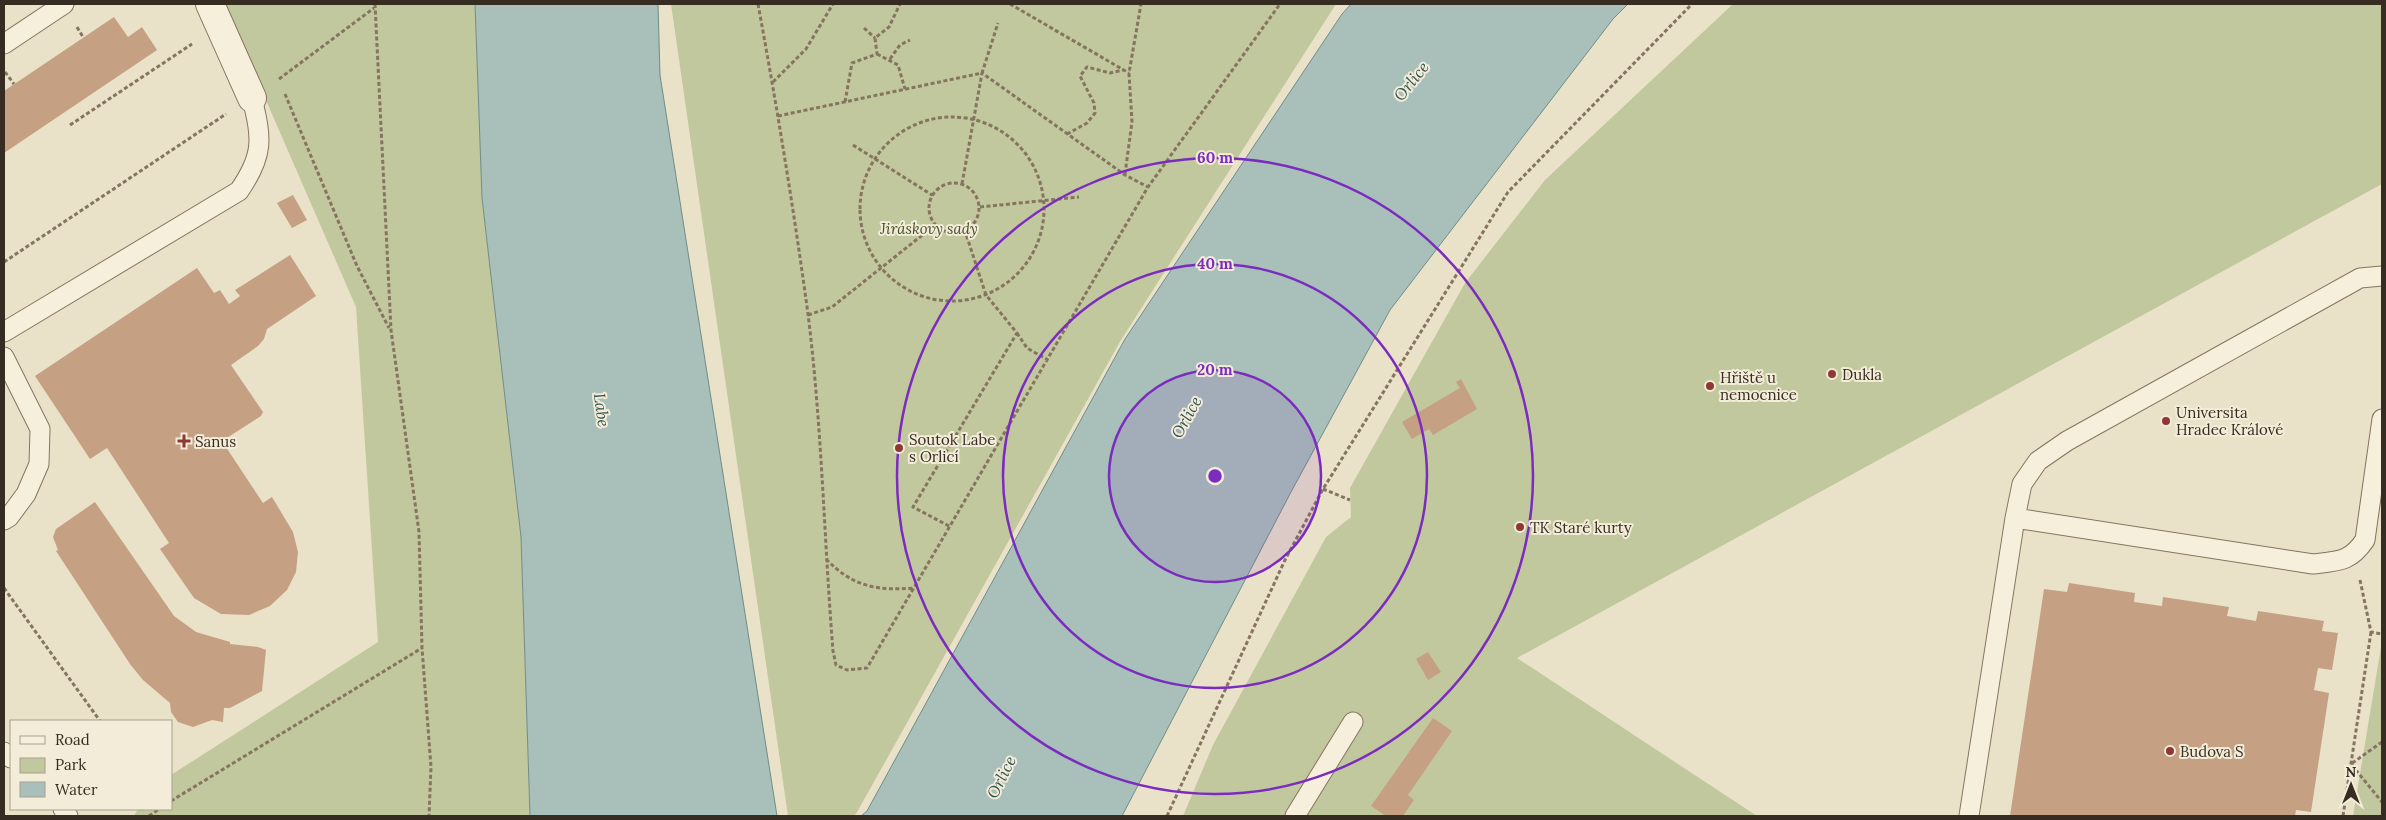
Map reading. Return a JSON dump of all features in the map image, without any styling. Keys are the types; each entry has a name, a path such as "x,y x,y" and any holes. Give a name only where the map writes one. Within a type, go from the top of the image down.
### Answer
{"street":[{"path":"210,4 252,98"}],"lane":[{"path":"4,44 64,4"},
{"path":"4,332 239,191 254,170 257,158 258,123 252,98"},
{"path":"1969,816 2015,518 2022,484 2038,461 2067,441 2360,278 2382,276"},
{"path":"4,357 40,430 39,464 26,494 9,517 4,520"},
{"path":"2015,518 2313,564 2336,561 2355,554 2365,540 2382,419"},
{"path":"1295,816 1354,722"}],"path":[{"path":"758,4 808,315 821,454 833,651 836,665 848,670 867,668 916,588 949,526 1148,187 1280,4"},
{"path":"772,82 806,49 833,4"},
{"path":"875,38 889,27 900,4"},
{"path":"1010,4 1129,73"},
{"path":"1125,175 1132,122 1129,73 1141,4"},
{"path":"1167,816 1285,560 1323,489 1508,192 1692,4"},
{"path":"4,262 252,98 375,6"},
{"path":"375,6 391,330 419,532 422,648 431,767 429,816"},
{"path":"962,184 982,73 998,23"},
{"path":"864,28 875,38 877,54"},
{"path":"890,59 900,45 910,40"},
{"path":"70,125 194,42"},
{"path":"845,102 852,63 877,54 890,59 898,65 905,89"},
{"path":"1067,134 1087,123 1095,113 1094,103 1080,76 1087,67 1110,73 1123,70"},
{"path":"4,70 14,84"},
{"path":"777,116 982,73 1125,175 1148,187"},
{"path":"279,79 357,266 391,330"},
{"path":"945,117 973,119 1000,130 1022,148 1038,173 1045,201 1042,230 1031,258 1012,280 986,295 958,302 930,299 903,288 882,269 866,244 860,215 862,186 874,159 893,138 917,123 945,117"},
{"path":"853,145 932,195"},
{"path":"945,184 962,184 974,192 980,207 976,221 965,231 949,233 935,225 929,210 932,195 945,184"},
{"path":"980,207 1079,196"},
{"path":"808,315 832,307 935,225"},
{"path":"965,231 986,295 1027,348 1048,360"},
{"path":"949,526 912,507 1017,333"},
{"path":"1323,489 1350,500"},
{"path":"2343,816 2371,632 2355,554"},
{"path":"826,559 841,575 868,588 916,588"},
{"path":"4,588 99,720"},
{"path":"2371,632 2382,634"},
{"path":"172,800 422,648"},
{"path":"2351,764 2382,742"},
{"path":"2351,764 2382,802"}],"green space":[{"path":"224,4 475,4 482,198 521,537 530,816 134,816 137,810 172,810 172,774 378,642 356,307"},
{"name":"Jiráskovy sady","path":"671,4 1336,4 1121,340 856,814 852,816 788,816"},
{"name":"Hřiště u nemocnice","path":"1733,4 2382,4 2382,184 1517,658 1757,816 1183,816 1213,745 1326,537 1351,517 1350,488 1465,283 1545,180"},
{"path":"2381,647 2382,816 2353,816"}],"water":[{"name":"Labe","path":"475,4 658,4 660,75 777,816 530,816 521,537 482,198"},
{"name":"Orlice","path":"1351,4 1628,4 1613,19 1390,310 1291,492 1122,816 861,816 867,811 1125,339 1342,14"}],"building":[{"path":"114,17 128,37 142,27 157,50 4,153 4,91"},
{"path":"293,195 307,220 292,228 277,203"},
{"path":"290,255 316,296 267,329 264,339 258,346 231,365 263,412 261,416 222,441 263,503 272,497 293,532 298,552 296,572 287,590 270,606 249,615 221,614 194,598 160,549 169,543 107,448 90,459 35,376 197,268 214,293 220,290 229,304 240,296 235,290"},
{"path":"1461,379 1477,409 1433,435 1429,429 1412,439 1402,422 1460,388 1456,382"},
{"path":"95,502 174,616 196,632 230,642 230,644 258,647 266,650 262,691 230,708 224,708 223,722 212,720 193,727 178,722 171,712 170,703 143,680 130,664 56,551 58,550 53,537 56,529"},
{"name":"Budova S","path":"2069,583 2135,593 2134,602 2162,606 2163,597 2229,607 2227,616 2256,621 2258,611 2324,621 2322,631 2338,633 2332,670 2318,668 2314,690 2329,693 2311,812 2296,810 2295,816 2010,816 2044,589 2067,592"},
{"path":"1428,652 1441,672 1428,680 1416,659"},
{"path":"1433,718 1452,731 1408,795 1414,800 1403,816 1386,816 1371,806"}],"place":[{"name":"Dukla","path":"1832,374"},
{"name":"Hřiště u nemocnice","path":"1710,386"},
{"name":"Universita Hradec Králové","path":"2166,421"},
{"name":"Sanus","path":"184,441"},
{"name":"Soutok Labe s Orlicí","path":"899,448"},
{"name":"TK Staré kurty","path":"1520,527"},
{"name":"Budova S","path":"2170,751"}]}
